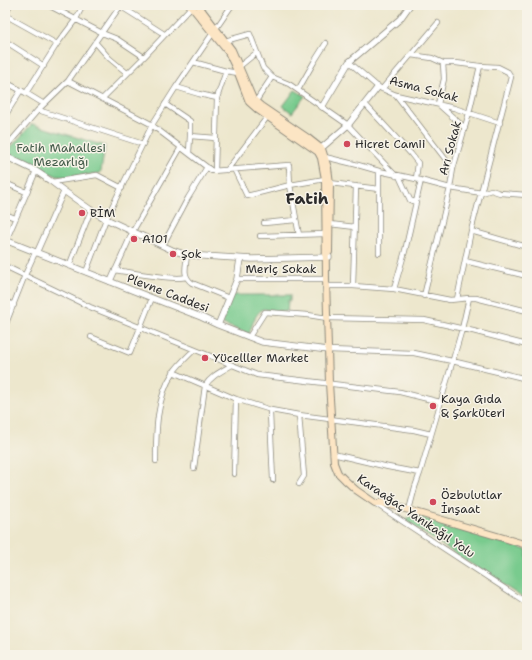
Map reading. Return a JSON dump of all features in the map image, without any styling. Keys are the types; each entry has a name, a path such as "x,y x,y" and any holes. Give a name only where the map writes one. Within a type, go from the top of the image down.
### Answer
{"main road":[{"path":"193,5 232,50 253,99 308,138 321,154 327,181 330,224 326,279 327,303"},
{"path":"215,31 228,52 249,102 258,110 321,154"},
{"path":"327,181 325,234 329,286 327,303"},
{"name":"Karaağaç Yanıkağıl Yolu","path":"327,303 329,383 334,463 338,472 345,480 356,490 375,503"},
{"path":"375,503 382,503 409,510 527,545"}],"street":[{"path":"10,5 5,14 57,44"},
{"path":"48,5 102,33 117,39 144,57"},
{"path":"26,93 57,44 76,19 83,5"},
{"path":"102,99 193,5"},
{"path":"86,272 106,219 152,126 176,87 232,5"},
{"path":"322,106 349,62 400,19 410,5"},
{"path":"5,148 68,81 120,6 164,34"},
{"path":"438,23 321,154 379,171 450,188 482,193 491,190 500,194 527,195"},
{"path":"225,41 250,34 263,68 272,77 289,84 348,125 398,176 410,200 415,202"},
{"path":"5,41 44,66"},
{"path":"95,42 109,58 127,73"},
{"path":"298,90 326,43"},
{"path":"240,66 256,53"},
{"path":"411,55 432,58 443,62 498,67 508,72 511,77 471,231 457,299"},
{"path":"193,62 238,73"},
{"name":"Asma Sokak","path":"349,62 380,88 396,95 454,108 500,123"},
{"path":"443,62 444,79 438,104 465,128"},
{"name":"Arı Sokak","path":"424,296 450,188 453,168 469,113 480,66"},
{"path":"215,171 217,98 226,71"},
{"path":"256,101 272,77"},
{"path":"68,81 149,123 212,171 289,165 290,185 299,235"},
{"path":"5,82 26,93 42,108 143,144"},
{"path":"176,87 217,98"},
{"path":"5,116 21,90"},
{"path":"396,95 453,168"},
{"path":"165,104 190,121 188,153"},
{"path":"365,104 418,163 418,180 415,202 405,251 394,289"},
{"path":"228,170 268,116"},
{"path":"190,136 216,138"},
{"path":"110,282 132,231 181,147"},
{"path":"5,156 36,171 106,219 187,255 240,259 327,257"},
{"path":"163,245 188,198 207,167"},
{"path":"234,169 247,196 290,185 327,181 379,189"},
{"path":"5,241 36,171"},
{"path":"379,171 379,253"},
{"path":"52,182 97,175 122,188"},
{"path":"5,183 26,192"},
{"path":"354,286 356,186"},
{"path":"5,326 34,255 37,252 64,191"},
{"path":"69,266 91,210"},
{"path":"5,214 15,218"},
{"path":"264,223 296,220"},
{"path":"330,224 355,227"},
{"path":"471,231 527,247"},
{"path":"260,236 325,234"},
{"name":"Plevne Caddesi","path":"5,241 37,252 262,342 328,350"},
{"path":"187,255 185,275 188,280 229,298"},
{"path":"218,325 237,279 240,259"},
{"path":"465,260 527,276"},
{"path":"5,266 90,307 257,375 400,392 440,402"},
{"path":"115,270 182,279 186,277"},
{"name":"Meriç Sokak","path":"237,279 326,279"},
{"path":"329,286 394,289 450,300 469,298 484,299 527,311"},
{"path":"91,337 130,353 152,298"},
{"path":"409,510 462,329 469,298"},
{"path":"5,301 14,305"},
{"path":"249,337 264,312 327,318 424,320 523,344"},
{"path":"156,461 156,428 163,392 173,372 194,350"},
{"path":"328,350 414,353 527,379"},
{"path":"194,468 205,386 213,376 232,365"},
{"path":"173,372 236,399 271,410 332,420 414,430 431,434"},
{"path":"234,474 236,399"},
{"path":"271,410 273,480"},
{"path":"299,415 304,476 300,484"},
{"path":"334,454 420,473"},
{"name":"Karaağaç Yanıkağıl Yolu","path":"375,503 527,603"}],"green space":[{"path":"295,90 305,96 292,113 283,106"},
{"name":"Fatih Mahallesi Mezarlığı","path":"32,124 105,146 101,171 99,173 71,177 57,176 9,155 10,148"},
{"path":"232,295 290,295 290,301 288,300 287,312 263,309 260,311 254,320 249,334 223,324 222,321"},
{"path":"416,516 527,550 527,581 523,598 404,520 409,517"}],"place":[{"name":"Hicret Camii","path":"347,144"},
{"name":"BİM","path":"82,213"},
{"name":"A101","path":"134,239"},
{"name":"Şok","path":"173,254"},
{"name":"Yücelller Market","path":"205,358"},
{"name":"Kaya Gıda & Şarküteri","path":"433,406"},
{"name":"Özbulutlar İnşaat","path":"433,502"}],"district":[{"name":"Fatih","path":"307,198"}]}
